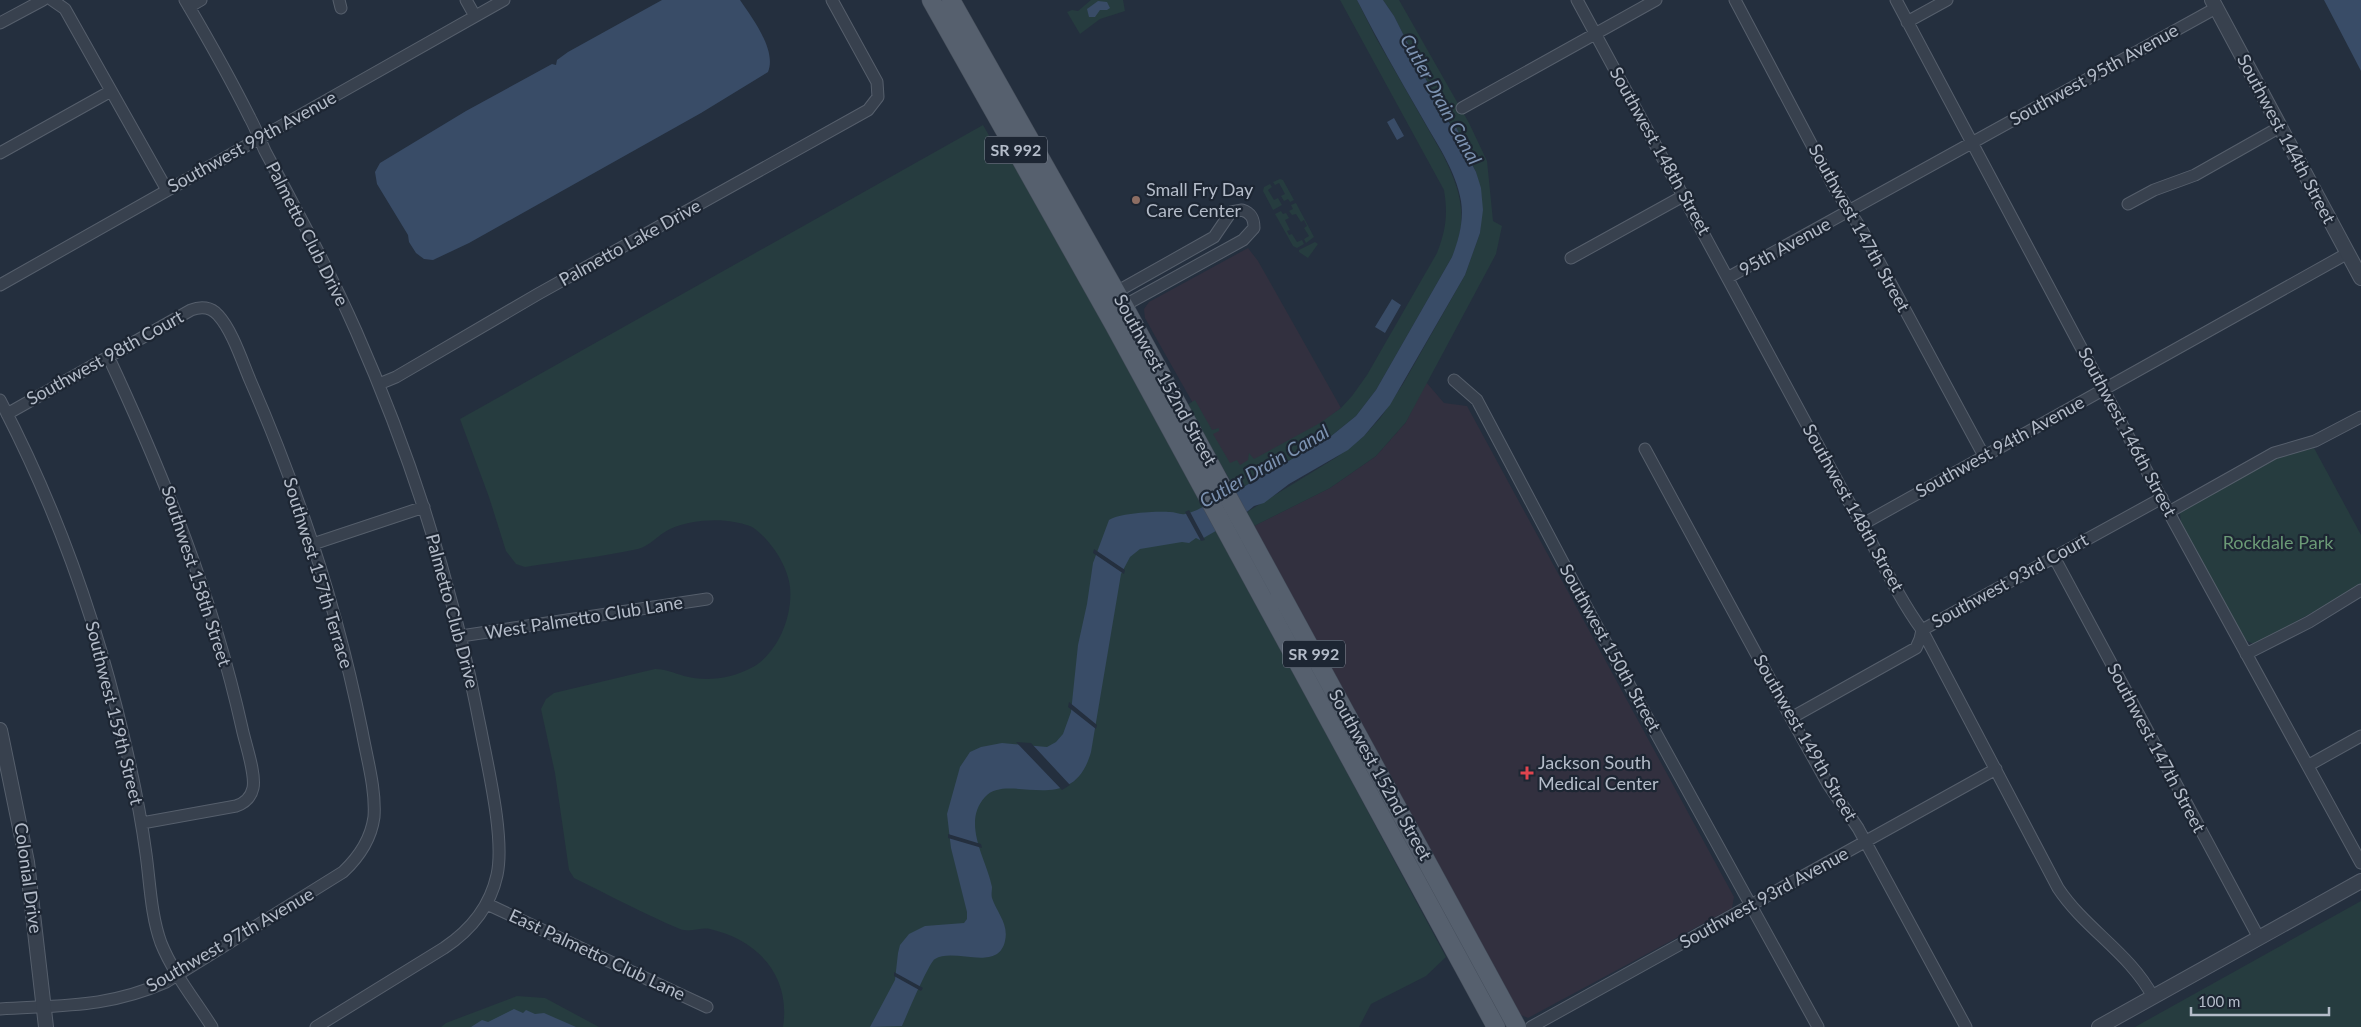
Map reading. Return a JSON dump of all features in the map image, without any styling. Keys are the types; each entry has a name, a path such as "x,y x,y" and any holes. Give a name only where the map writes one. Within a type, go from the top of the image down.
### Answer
{"main road":[{"name":"Southwest 152nd Street","path":"931,0 1104,308 1218,496"},
{"name":"Southwest 152nd Street","path":"951,0 1120,299 1218,496 1496,1027"},
{"name":"Southwest 152nd Street","path":"1232,522 1516,1027"}],"street":[{"path":"0,23 43,0"},
{"path":"52,0 65,9 167,190"},
{"path":"187,3 201,0"},
{"path":"466,0 475,16"},
{"name":"Southwest 99th Avenue","path":"0,285 504,0"},
{"name":"Palmetto Lake Drive","path":"379,384 868,110 878,97 878,88 874,76 832,0"},
{"name":"Southwest 148th Street","path":"1577,0 1685,195 1846,497 1863,524 1910,613 1938,659 2064,896 2079,915 2128,962 2147,985 2153,997"},
{"path":"1462,108 1656,0"},
{"name":"Southwest 147th Street","path":"1735,0 1984,456"},
{"name":"Southwest 146th Street","path":"1896,0 2169,512 2361,863"},
{"path":"1908,22 1947,0"},
{"name":"Palmetto Club Drive","path":"187,3 321,256 379,384 424,507 461,636 488,768 498,845 498,870 487,904 469,928 444,948 316,1027"},
{"name":"Southwest 144th Street","path":"2214,4 2361,278"},
{"name":"Southwest 95th Avenue","path":"1973,142 2214,4"},
{"path":"0,153 110,90"},
{"path":"2128,204 2154,190 2195,175 2280,127"},
{"name":"95th Avenue","path":"1729,277 1973,142"},
{"path":"1571,258 1685,195"},
{"path":"1242,210 1253,218 1254,228 1243,240 1104,308 1214,237 1231,212 1242,210"},
{"name":"Southwest 94th Avenue","path":"1863,524 2348,254"},
{"name":"Southwest 98th Court","path":"7,414 191,310 205,308"},
{"name":"Southwest 157th Terrace","path":"205,308 220,317 243,363 286,466 313,544 353,691 373,795 374,816 371,833 359,855"},
{"name":"Southwest 158th Street","path":"108,356 141,426 179,518 220,644 235,697 253,780 252,793 244,802 234,807 142,822"},
{"name":"Southwest 150th Street","path":"1454,380 1477,400 1589,610 1818,1027"},
{"name":"Southwest 159th Street","path":"0,400 60,534 93,624 125,740 142,822 156,926 166,954 212,1027"},
{"path":"2169,512 2274,453 2315,441 2361,418"},
{"name":"Southwest 149th Street","path":"1645,449 1791,718 1828,784 1865,842 1966,1027"},
{"name":"Southwest 93rd Court","path":"1791,718 1916,648 1922,630 2162,498"},
{"path":"313,544 424,507"},
{"name":"Southwest 147th Street","path":"2054,557 2259,938"},
{"path":"2246,654 2309,622 2361,590"},
{"name":"West Palmetto Club Lane","path":"461,636 707,599"},
{"name":"Colonial Drive","path":"0,730 27,862 46,1027"},
{"path":"2309,765 2361,736"},
{"name":"Southwest 93rd Avenue","path":"1531,1027 1996,769"},
{"name":"Southwest 97th Avenue","path":"0,1009 44,1008 129,997 166,982 329,882 343,872 359,855"},
{"path":"2099,1027 2361,881"},
{"name":"East Palmetto Club Lane","path":"487,904 707,1007"}],"shaded area":[{"path":"1248,248 1258,261 1341,408 1313,430 1232,472 1145,318 1144,309 1149,302"},
{"name":"Jackson South Medical Center","path":"1426,382 1444,403 1467,406 1734,897 1732,908 1528,1018 1521,1015 1514,1007 1254,526 1330,488 1376,456 1406,422"}],"green space":[{"path":"1091,0 1123,0 1125,11 1100,19 1080,34 1067,12 1072,10 1078,11"},
{"path":"1340,0 1357,0 1375,36 1443,155 1454,181 1461,205 1460,230 1452,257 1376,390 1356,416 1330,437 1240,489 1235,489 1187,405 1195,400 1212,430 1219,428 1219,431 1213,434 1230,463 1237,460 1240,465 1248,460 1249,453 1254,459 1320,423 1341,408 1367,375 1437,253 1444,229 1446,207 1444,190"},
{"path":"1383,0 1399,0 1469,123 1487,161 1493,221 1502,226 1496,254 1406,422 1376,456 1330,488 1254,526 1247,512 1337,457 1364,436 1381,417 1403,384 1465,275 1480,233 1482,200 1476,172 1458,138 1460,135 1456,127 1452,126 1446,119 1394,16"},
{"path":"983,125 1000,155 1007,151 1166,436 1446,957 1426,976 1371,1004 1359,1027 783,1027 784,1009 782,992 776,976 768,963 756,951 727,934 710,929 680,929 574,878 569,870 555,773 541,709 546,699 554,693 655,669 701,679 726,677 743,672 761,662 769,654 782,633 789,610 789,579 778,555 767,540 755,529 742,524 718,520 693,522 677,526 638,549 525,567 516,564 506,551 489,497 460,419"},
{"path":"1280,179 1283,180 1294,200 1290,202 1288,199 1284,201 1281,196 1285,194 1279,183 1275,185 1273,182"},
{"path":"1270,184 1272,187 1268,190 1274,200 1278,198 1282,205 1273,210 1263,191 1264,187"},
{"path":"1296,203 1314,237 1306,243 1304,239 1309,236 1304,228 1307,226 1304,220 1301,222 1296,214 1292,215 1289,211 1293,209 1291,205"},
{"path":"1281,211 1283,214 1286,213 1289,218 1285,220 1290,230 1287,231 1289,235 1292,234 1297,242 1302,240 1304,244 1297,248 1293,246 1275,214"},
{"path":"1315,242 1318,244 1308,258 1299,252 1299,250"},
{"name":"Rockdale Park","path":"2314,448 2361,535 2361,585 2258,643 2251,643 2244,639 2181,525 2180,513 2271,460"},
{"path":"2361,901 2361,1027 2135,1027"},
{"path":"517,996 545,998 599,1027 441,1027 446,1023"}],"water":[{"path":"662,0 740,0 757,25 766,44 770,63 768,72 701,113 469,243 433,260 424,259 416,253 409,242 408,235 377,184 375,172 380,163 466,111 552,64 556,65 557,60 568,52"},
{"path":"1357,0 1383,0 1394,16 1446,119 1452,126 1456,127 1460,135 1458,138 1476,172 1481,188 1483,210 1480,233 1465,275 1390,405 1364,436 1348,450 1289,484 1264,503 1254,506 1242,516 1200,540 1196,538 1189,543 1182,542 1140,549 1130,557 1121,574 1091,752 1082,772 1070,784 1055,789 995,790 985,797 978,807 975,818 975,830 992,887 992,898 1002,919 1006,935 1001,950 994,956 985,958 943,956 935,959 923,979 902,1026 870,1027 895,980 900,945 909,934 925,926 964,923 967,919 967,912 951,848 947,814 960,767 970,752 981,747 1002,743 1047,747 1056,742 1063,734 1071,712 1078,645 1093,563 1109,520 1138,513 1172,512 1183,514 1192,512 1224,494 1238,488 1240,489 1330,437 1356,416 1376,390 1452,257 1459,236 1462,215 1461,201 1455,178"},
{"path":"2324,0 2361,0 2361,71"},
{"path":"1098,1 1107,2 1110,8 1100,10 1095,17 1089,17 1087,9"},
{"path":"1394,118 1404,136 1397,140 1387,122"},
{"path":"1392,299 1401,305 1385,333 1375,327"},
{"path":"514,1009 523,1013 526,1010 535,1014 544,1013 576,1027 471,1027 482,1020 488,1022"}],"pier":[{"path":"1189,510 1205,540 1201,541 1185,512"},
{"path":"1094,549 1125,570 1124,574 1093,553"},
{"path":"1069,702 1097,725 1096,729 1068,707"},
{"path":"1016,742 1031,743 1070,785 1062,790"},
{"path":"948,834 981,844 982,848 948,838"},
{"path":"894,972 923,988 921,991 894,976"}],"place":[{"name":"Small Fry Day Care Center","path":"1136,200"},
{"name":"Jackson South Medical Center","path":"1527,773"}],"water label":[{"name":"Cutler Drain Canal","path":"1441,99"},
{"name":"Cutler Drain Canal","path":"1264,466"}]}
